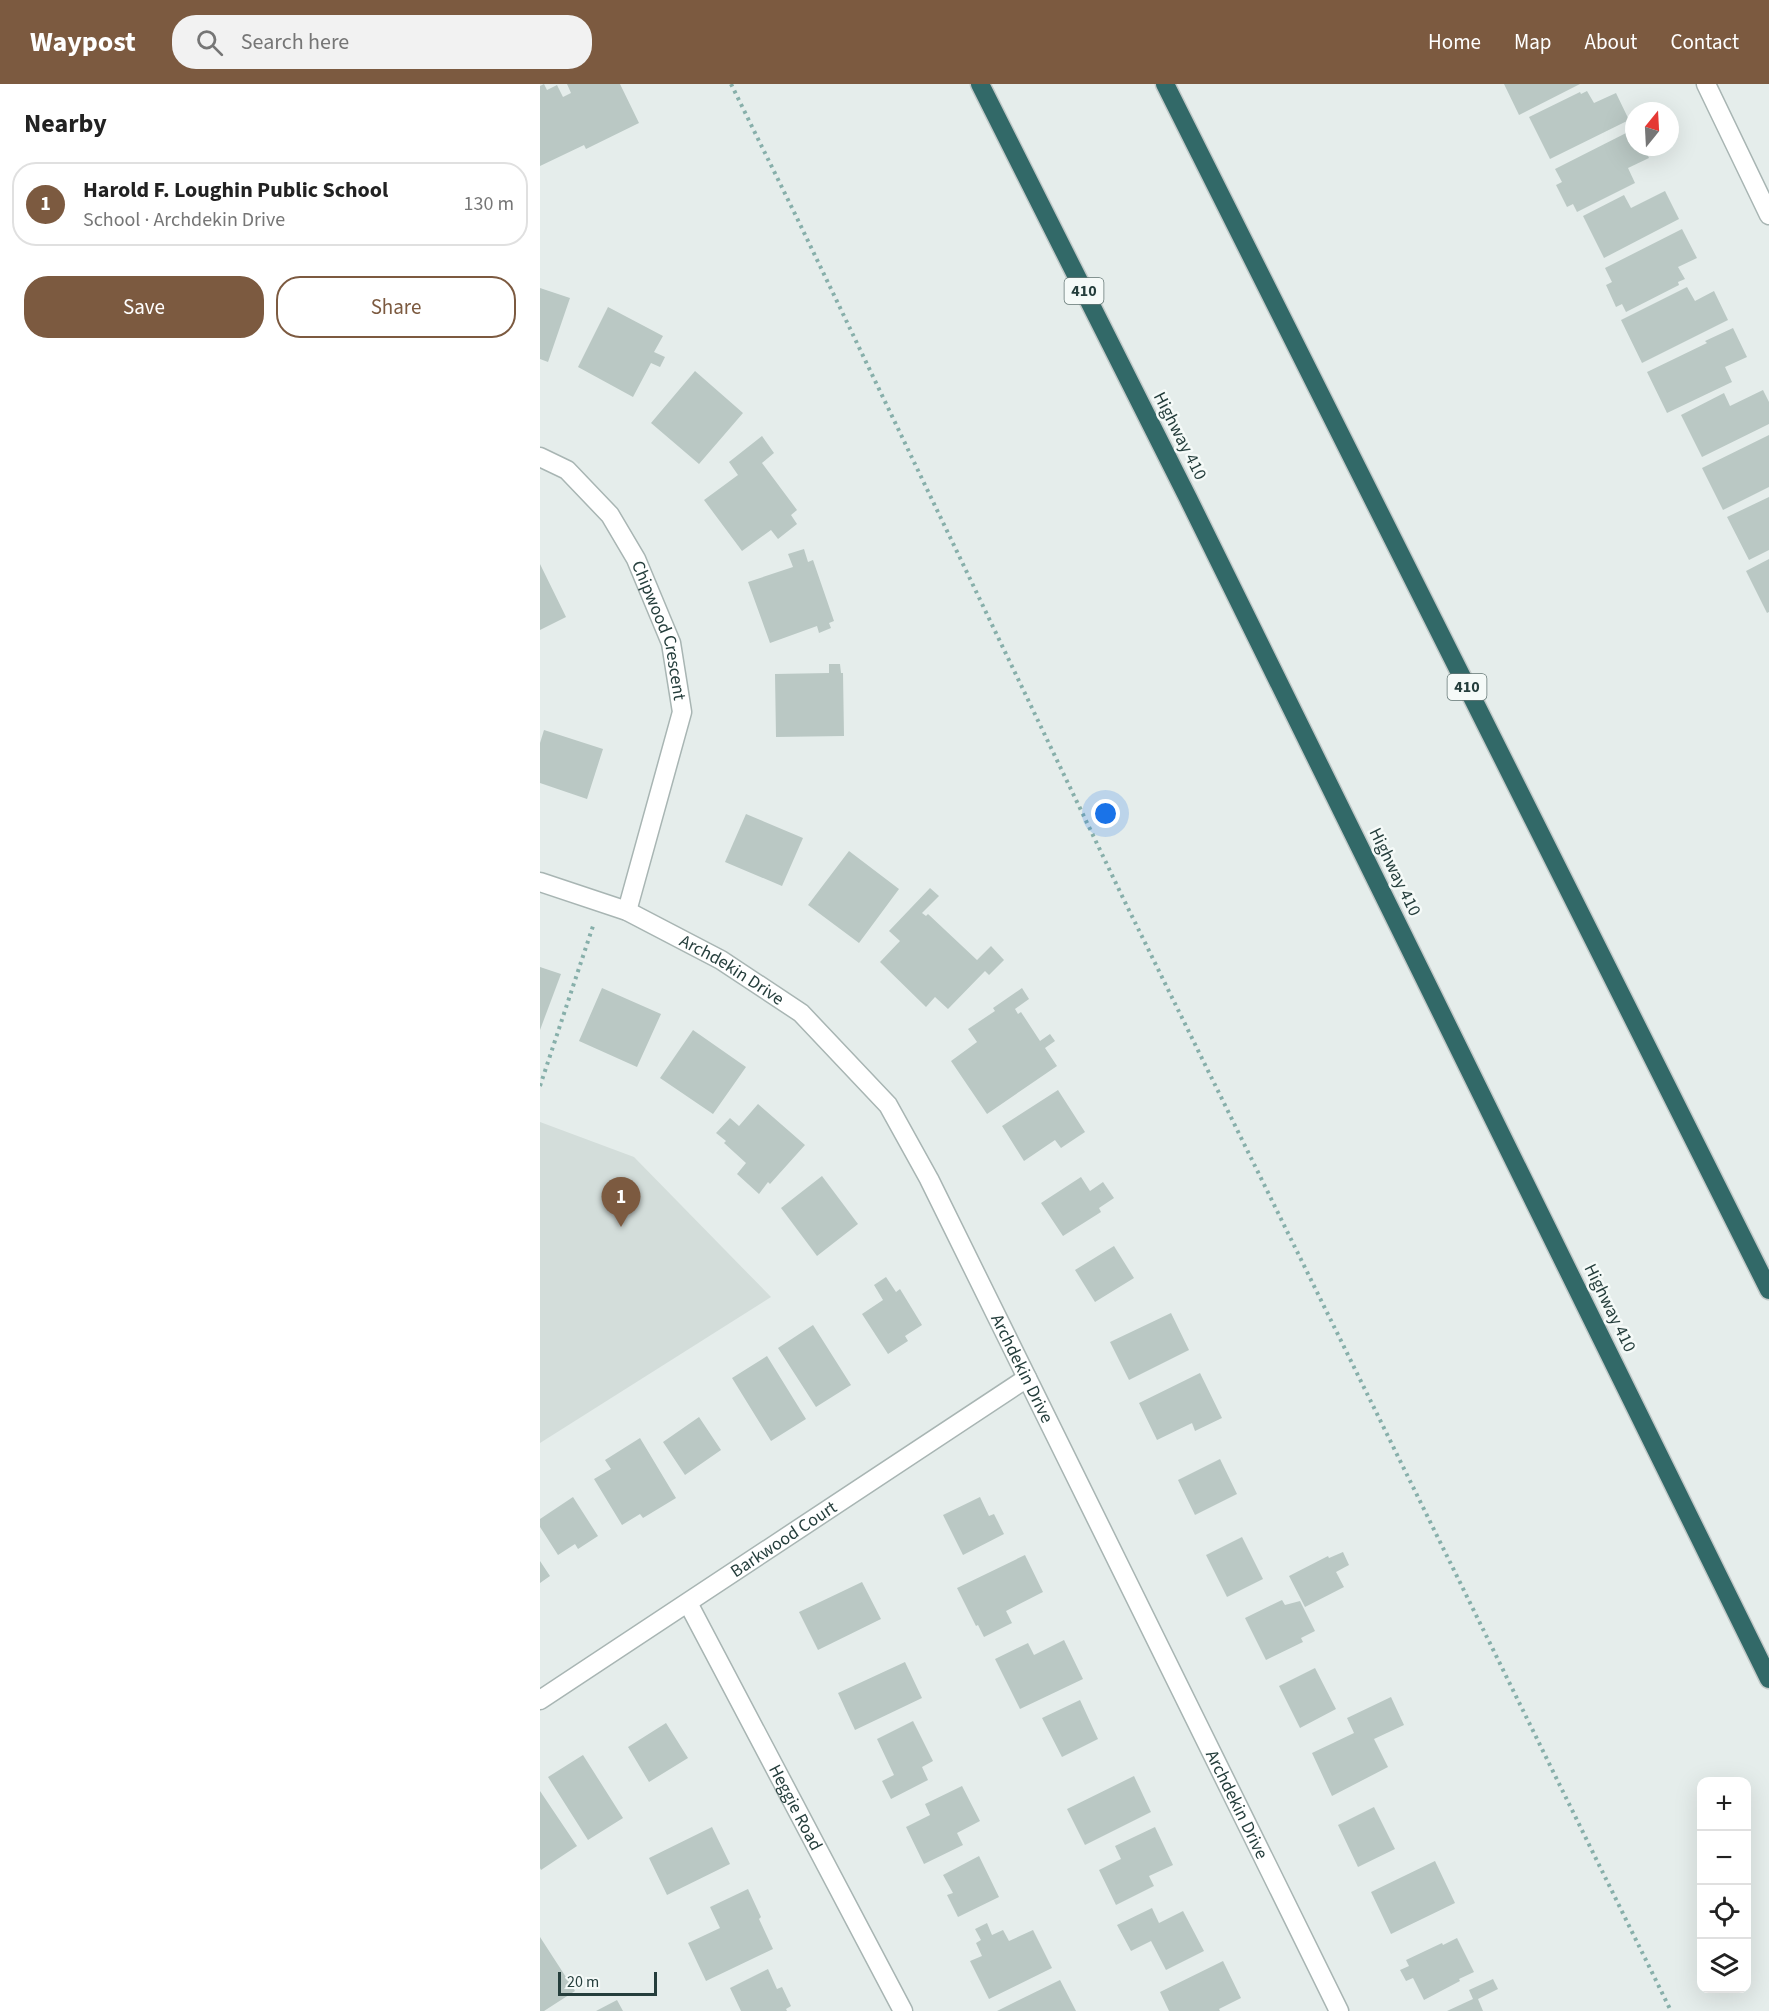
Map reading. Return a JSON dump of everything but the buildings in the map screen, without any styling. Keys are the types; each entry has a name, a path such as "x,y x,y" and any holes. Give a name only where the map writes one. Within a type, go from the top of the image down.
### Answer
{"highway":[{"name":"Highway 410","path":"980,84 1188,498 1769,1679"},
{"name":"410","path":"1165,84 1769,1290"}],"street":[{"path":"1706,84 1769,215"},
{"name":"Chipwood Crescent","path":"540,457 567,470 610,515 636,559 671,643 682,712 627,911"},
{"name":"Archdekin Drive","path":"540,882 627,911 721,960 801,1013 888,1105 929,1179 1339,2011"},
{"name":"Barkwood Court","path":"540,1700 1027,1378"},
{"name":"Heggie Road","path":"688,1603 903,2011"}],"path":[{"path":"731,84 1124,900 1671,2011"},
{"path":"540,1086 601,902"}],"shaded area":[{"path":"540,1122 634,1157 771,1297 540,1443"}],"place":[{"name":"Harold F. Loughin Public School","path":"621,1227"}]}
